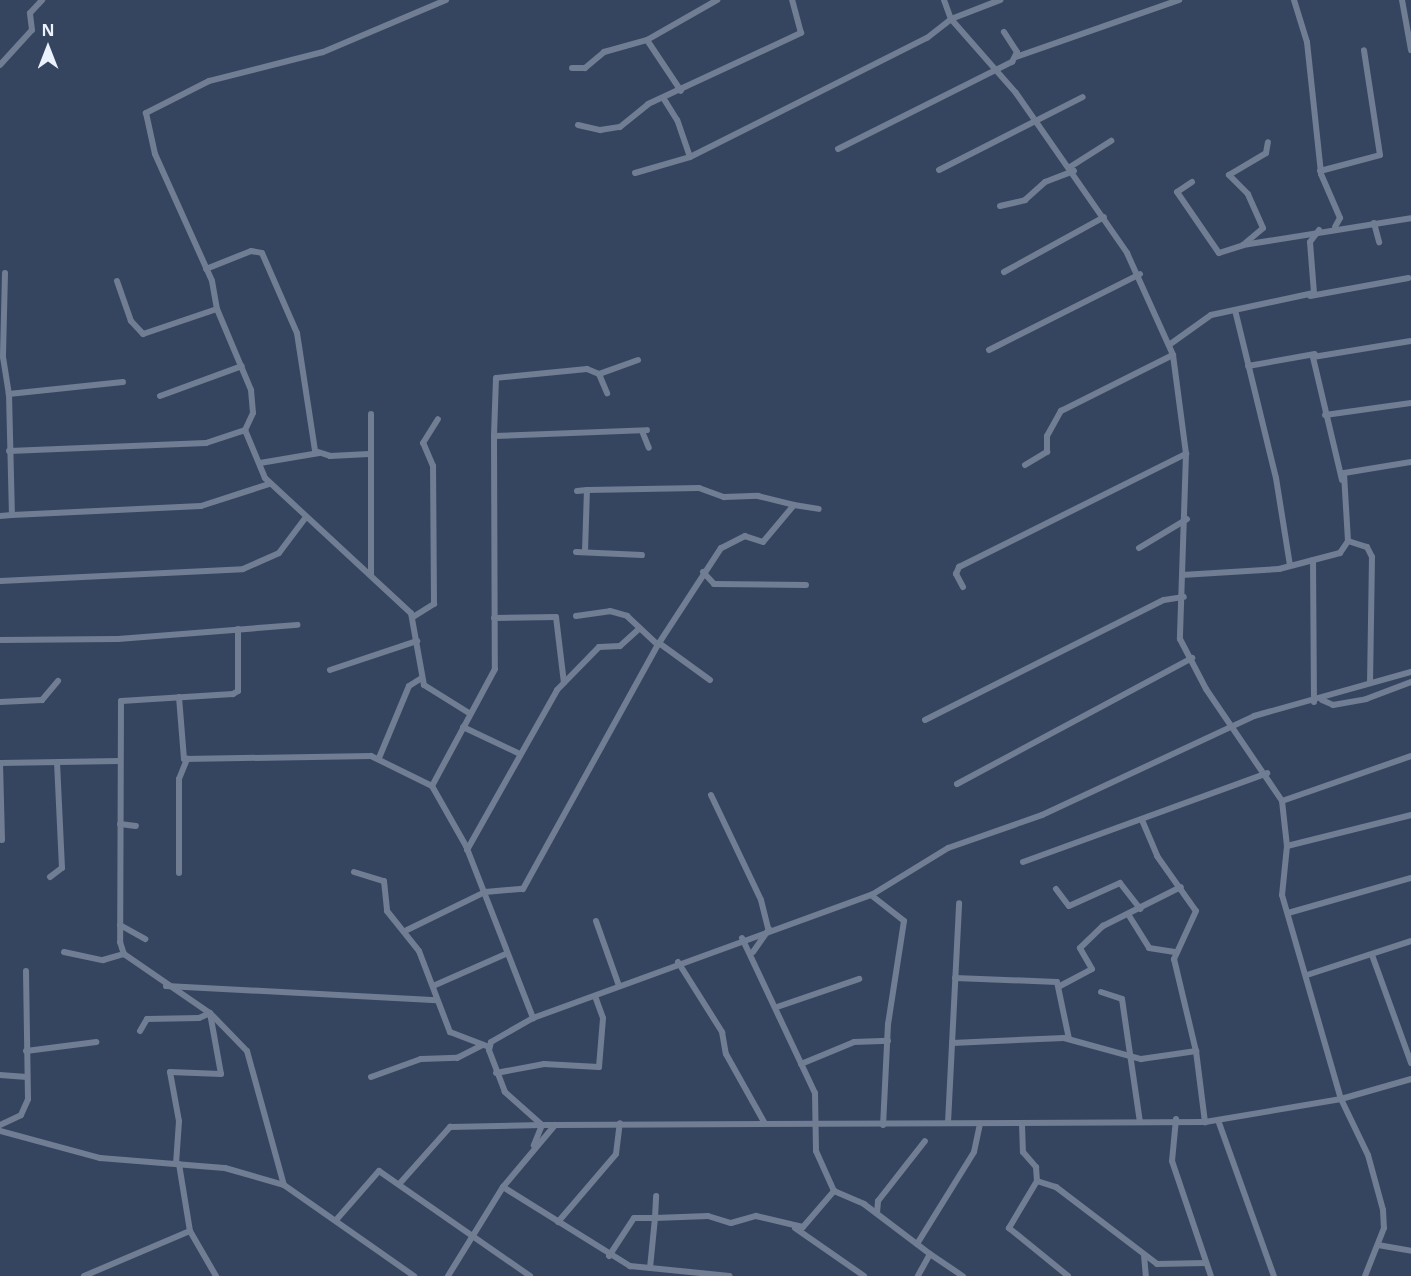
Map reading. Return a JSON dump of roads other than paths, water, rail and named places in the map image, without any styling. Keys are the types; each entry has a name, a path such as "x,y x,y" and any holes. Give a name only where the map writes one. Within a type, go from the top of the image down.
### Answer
{"street":[{"path":"0,64 32,30 30,13 42,0"},
{"path":"446,0 323,52 209,81 146,113 155,154 207,269 217,309 242,366 253,398 245,430 269,484 371,575 413,617 422,678 428,689 469,713"},
{"path":"572,68 585,68 604,52 647,40 717,0"},
{"path":"578,125 600,130 620,127 663,98 801,33 792,0"},
{"path":"944,0 951,19 1034,119 1072,169 1104,217 1140,274 1173,355 1186,454 1187,519 1182,575 1184,597 1179,634 1206,689 1267,773 1282,801 1287,846 1282,895 1341,1099 1378,1186 1384,1228 1365,1276"},
{"path":"635,173 690,157 927,38 951,19 1000,0"},
{"path":"838,149 1016,57 1179,0"},
{"path":"1294,0 1307,42 1320,171 1340,218 1335,227"},
{"path":"1402,0 1411,50"},
{"path":"1004,32 1016,57"},
{"path":"647,40 681,91"},
{"path":"1320,171 1380,155 1364,50"},
{"path":"939,170 1034,119 1083,97"},
{"path":"663,98 677,120 690,157"},
{"path":"1000,206 1025,200 1045,182 1072,169 1111,141"},
{"path":"1243,245 1263,228 1248,194 1229,175 1266,153 1268,142"},
{"path":"1192,182 1177,192 1219,253 1243,245 1335,227 1411,218"},
{"path":"1004,272 1104,217"},
{"path":"1374,223 1379,242"},
{"path":"1310,296 1316,284 1310,242 1319,230"},
{"path":"207,269 251,250 262,253 297,333 311,436 319,453"},
{"path":"5,273 3,357 9,394 12,515"},
{"path":"989,350 1140,274"},
{"path":"1169,345 1211,315 1408,278"},
{"path":"117,282 131,321 143,334 217,309"},
{"path":"1235,310 1290,565"},
{"path":"1248,366 1411,341"},
{"path":"1182,575 1290,565 1340,553 1348,541 1343,483 1325,415 1316,354"},
{"path":"1024,465 1047,452 1047,436 1061,411 1173,355"},
{"path":"432,786 469,713 495,669 494,436 496,378 556,370 587,369 599,374 638,360"},
{"path":"160,396 242,366"},
{"path":"599,374 607,393"},
{"path":"9,394 123,382"},
{"path":"1325,415 1411,403"},
{"path":"371,414 369,454 371,575"},
{"path":"413,617 434,604 433,466 423,443 438,419"},
{"path":"9,451 206,443 245,430"},
{"path":"494,436 644,430 649,448"},
{"path":"260,463 319,453 369,454"},
{"path":"963,587 956,574 959,567 1186,454"},
{"path":"1343,483 1344,472 1411,462"},
{"path":"0,516 201,506 269,484"},
{"path":"577,491 699,488 724,497 758,496 819,509"},
{"path":"585,552 587,490"},
{"path":"407,930 485,892 523,889 658,644 703,572 717,563 721,548 745,536 763,542 794,505"},
{"path":"0,581 243,569 279,553 306,517"},
{"path":"1139,548 1187,519"},
{"path":"1348,541 1366,547 1372,557 1373,680"},
{"path":"576,552 642,555"},
{"path":"1312,560 1314,702"},
{"path":"703,572 714,584 806,585"},
{"path":"925,720 1164,600 1184,597"},
{"path":"576,616 610,611 710,680"},
{"path":"494,618 556,617 564,683"},
{"path":"0,640 297,625"},
{"path":"238,629 238,691 179,697 122,699 119,761 120,925 124,954 166,986 210,1013 248,1051 284,1185"},
{"path":"467,850 520,754 564,683 599,647 620,646 639,629"},
{"path":"330,670 417,641"},
{"path":"957,784 1192,658"},
{"path":"371,1077 421,1059 457,1058 486,1046 533,1018 769,928 871,894 948,848 1042,815 1280,706 1322,700 1373,680 1411,672"},
{"path":"379,758 409,686 422,678"},
{"path":"0,702 42,700 58,681"},
{"path":"1322,700 1334,705 1366,699 1411,682"},
{"path":"179,697 181,752 187,759 379,758 432,786 467,850 533,1018"},
{"path":"463,727 520,754"},
{"path":"1282,801 1411,756"},
{"path":"180,873 179,779 187,759"},
{"path":"2,840 0,763 119,761"},
{"path":"51,877 62,868 57,763"},
{"path":"1023,862 1267,773"},
{"path":"711,795 761,900 769,928 753,952"},
{"path":"1287,846 1411,816"},
{"path":"1142,820 1157,856 1196,911 1175,952 1196,1051 1205,1122"},
{"path":"120,824 136,826"},
{"path":"354,872 384,881 387,911 407,930 433,986 450,1032 486,1046 496,1073 510,1098 542,1125"},
{"path":"1288,913 1411,878"},
{"path":"1056,889 1069,906 1120,883 1140,909"},
{"path":"1060,986 1092,969 1080,948 1085,942 1128,914 1181,887"},
{"path":"871,894 904,921 888,1041 883,1125"},
{"path":"948,1123 959,903"},
{"path":"1128,914 1149,948 1175,952"},
{"path":"596,921 619,986"},
{"path":"120,925 145,939"},
{"path":"742,938 753,952 815,1094 819,1125 816,1151 834,1191 864,1204 963,1276"},
{"path":"1307,975 1411,941"},
{"path":"64,952 103,960 124,954"},
{"path":"433,986 506,954"},
{"path":"1372,955 1411,1063"},
{"path":"678,962 722,1032 726,1054 764,1122"},
{"path":"0,1125 21,1115 27,1077 26,972"},
{"path":"955,978 1050,981 1060,986"},
{"path":"777,1008 859,979"},
{"path":"166,986 437,1000"},
{"path":"1060,986 1069,1039"},
{"path":"1101,992 1120,996 1140,1122"},
{"path":"496,1073 544,1064 599,1067 603,1018 595,996"},
{"path":"140,1031 147,1019 199,1018 210,1013"},
{"path":"210,1013 221,1074 170,1072 180,1121 178,1183 190,1231 216,1276"},
{"path":"952,1043 1069,1039 1141,1059 1196,1051"},
{"path":"801,1064 854,1042 888,1041"},
{"path":"26,1051 96,1042"},
{"path":"0,1075 27,1077"},
{"path":"401,1182 450,1127 764,1122 819,1125 948,1123 1022,1125 1176,1119 1205,1122 1341,1099 1411,1078"},
{"path":"1176,1119 1172,1161 1211,1276"},
{"path":"1218,1120 1274,1276"},
{"path":"558,1222 616,1154 620,1123"},
{"path":"917,1244 948,1202 974,1152 980,1124"},
{"path":"532,1149 542,1125"},
{"path":"448,1276 503,1187 532,1149 555,1125"},
{"path":"1022,1125 1023,1152 1036,1167 1037,1181 1009,1228 1068,1276"},
{"path":"0,1131 100,1158 241,1172 284,1185 338,1219 414,1276"},
{"path":"877,1213 878,1201 925,1141"},
{"path":"338,1219 376,1171 401,1182 530,1276"},
{"path":"1037,1181 1056,1188 1157,1264 1206,1263"},
{"path":"503,1187 609,1256 674,1275 730,1276"},
{"path":"795,1228 803,1227 834,1191"},
{"path":"650,1268 656,1196"},
{"path":"864,1204 878,1201"},
{"path":"609,1256 634,1218 708,1216 731,1223 766,1217 795,1228 864,1276"},
{"path":"84,1276 190,1231"},
{"path":"1378,1245 1411,1251"},
{"path":"918,1276 930,1254"},
{"path":"1144,1255 1146,1274"},
{"path":"1146,1274 1157,1264"}]}
